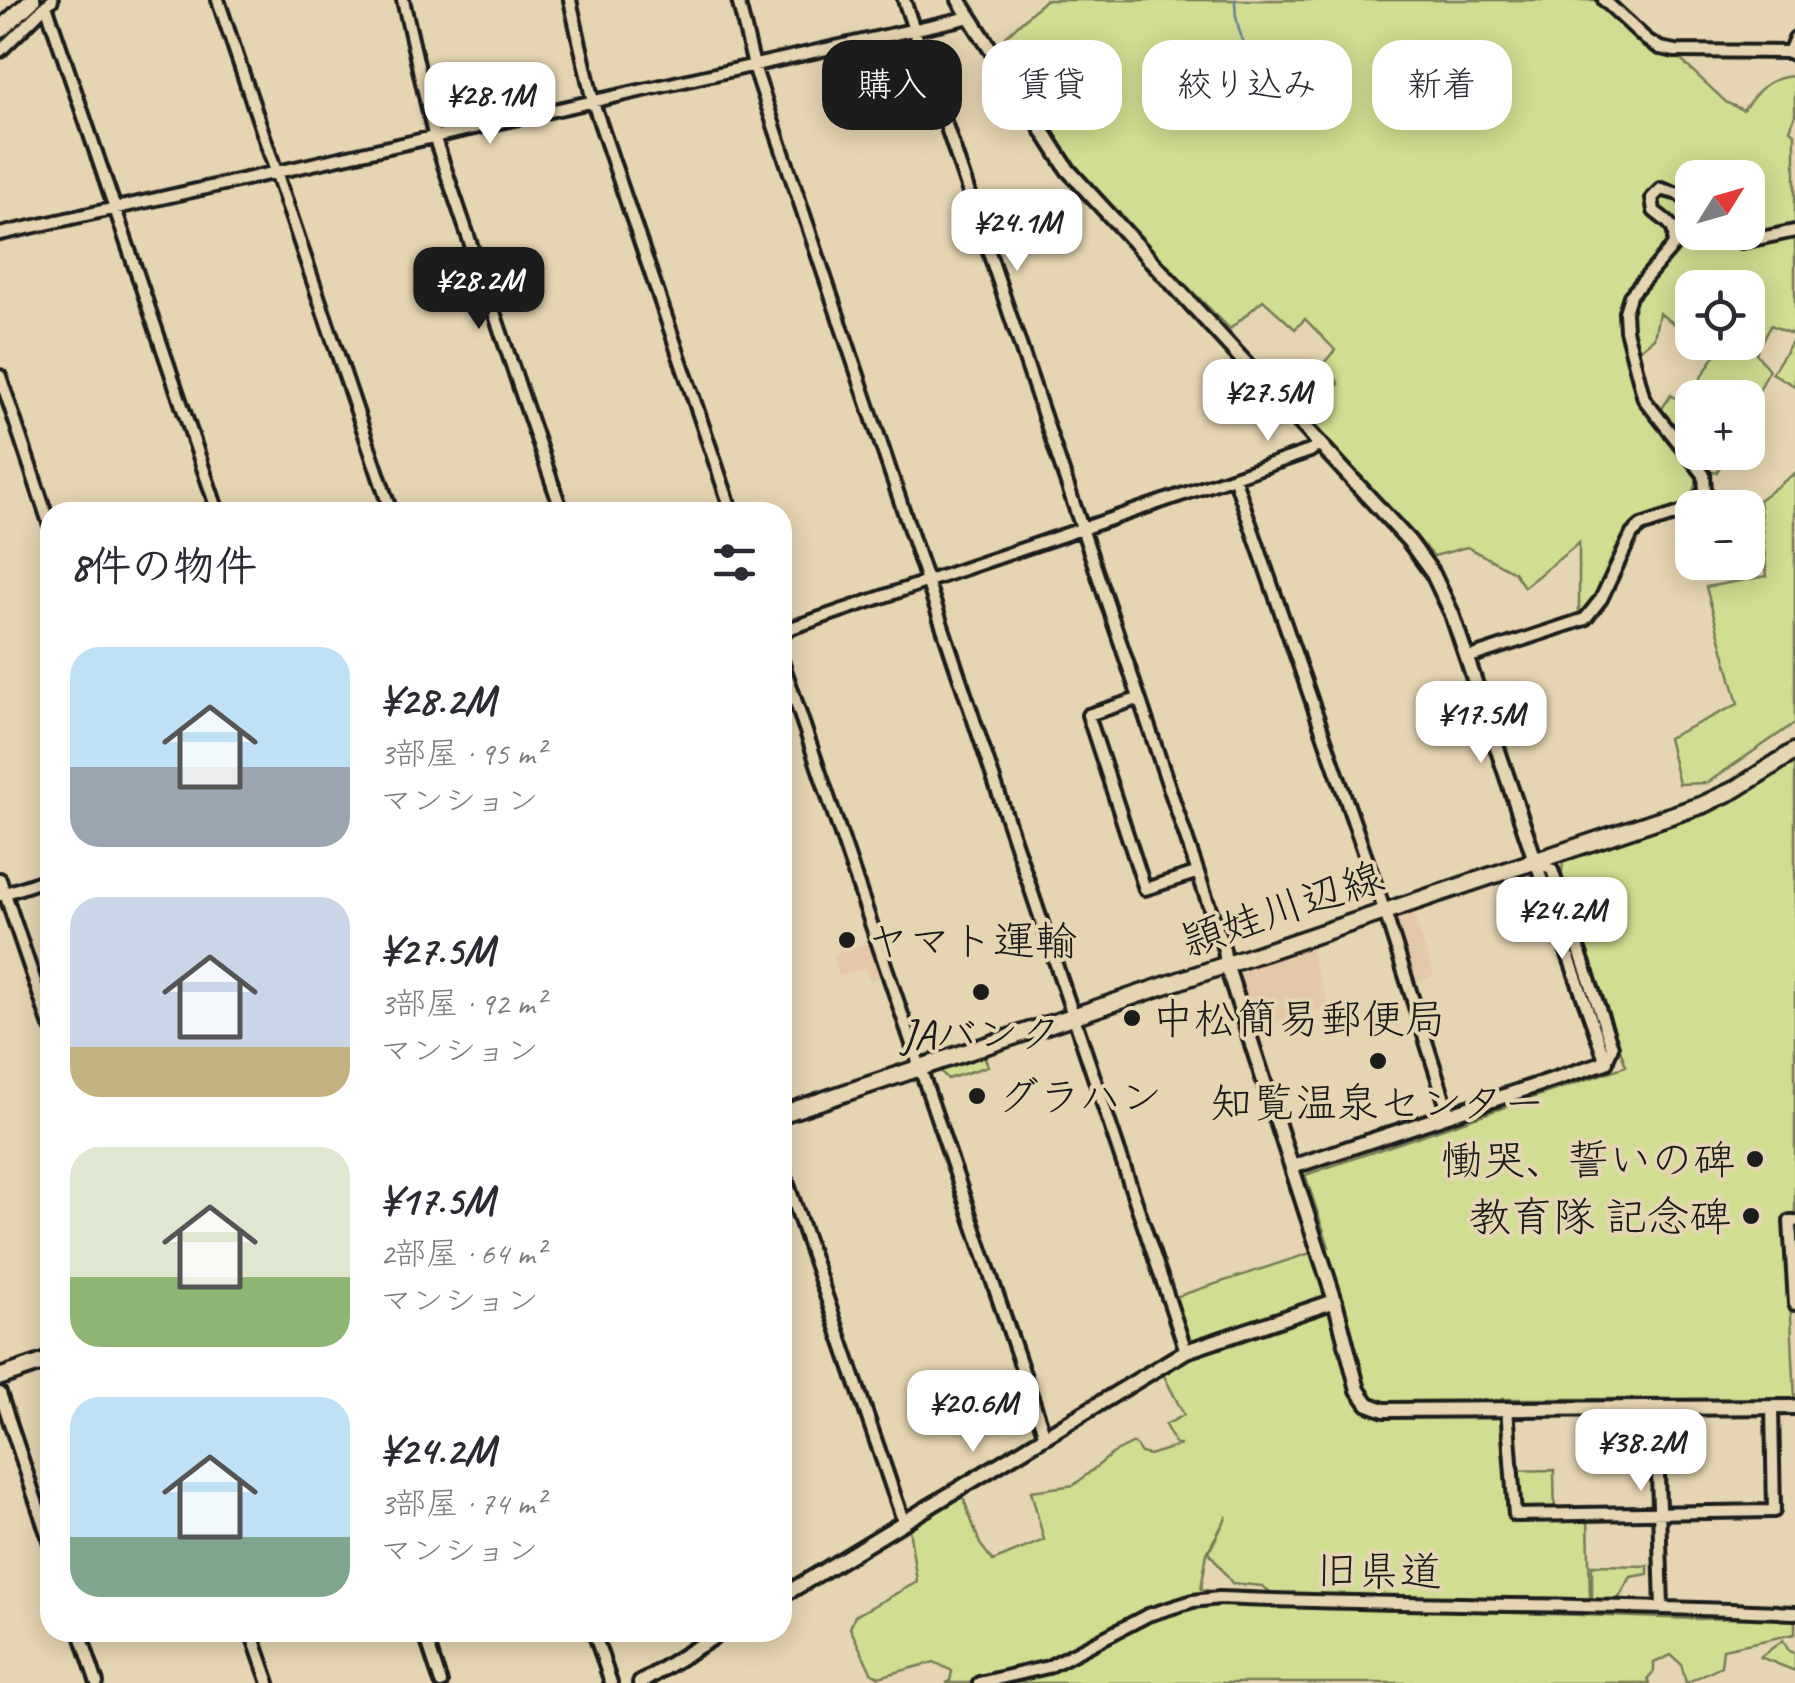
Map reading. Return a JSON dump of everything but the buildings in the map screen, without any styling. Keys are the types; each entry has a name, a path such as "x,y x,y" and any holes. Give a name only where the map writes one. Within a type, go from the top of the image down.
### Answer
{"main road":[{"path":"0,30 43,2"},
{"name":"頴娃川辺線","path":"792,1111 1720,798 1795,750"},
{"path":"0,1377 40,1363"}],"street":[{"path":"218,0 388,502"},
{"path":"404,0 434,139 559,502"},
{"path":"570,0 594,102 729,502"},
{"path":"738,0 754,66 1186,1351"},
{"path":"904,0 1226,964 1334,1301 1358,1390 1368,1404 1384,1410 1795,1407"},
{"path":"959,0 1068,170 1421,557 1444,598 1467,658 1535,860 1552,870 1612,1047 1606,1062 1292,1167"},
{"path":"1604,0 1660,48 1675,51 1792,53 1795,38"},
{"path":"0,51 43,2 215,502"},
{"path":"0,234 970,18"},
{"path":"1467,658 1585,619 1601,599 1632,534 1640,526 1689,510 1705,490 1704,475 1644,399 1626,330 1625,312 1630,296 1672,246 1675,236 1672,223 1654,211 1652,198 1660,190 1675,193"},
{"path":"1765,237 1795,231"},
{"path":"0,376 42,502"},
{"path":"792,628 1310,451 1320,443"},
{"path":"1234,477 1384,910 1449,1114"},
{"path":"792,690 1045,1436"},
{"path":"1138,698 1088,715 1145,889 1196,873"},
{"path":"0,879 40,998"},
{"path":"2,894 40,881"},
{"path":"792,1196 904,1523"},
{"path":"1795,1221 1790,1221 1795,1304"},
{"path":"792,1590 1186,1351 1334,1301"},
{"path":"0,1393 40,1513"},
{"path":"1656,1407 1662,1608"},
{"path":"1507,1408 1515,1515 1774,1511 1772,1408"},
{"name":"旧県道","path":"979,1683 1048,1667 1148,1615 1219,1598 1795,1613"},
{"path":"83,1642 97,1683"},
{"path":"254,1642 268,1683"},
{"path":"427,1642 441,1683"},
{"path":"597,1642 611,1683"},
{"path":"640,1683 706,1642"}],"shaded area":[{"path":"1412,909 1434,976 1413,983 1393,921 1398,913"},
{"path":"872,941 884,976 869,980 864,968 839,976 832,955"},
{"path":"1308,944 1329,1007 1255,1031 1239,983 1242,975 1250,963"}],"green space":[{"path":"1045,0 1596,0 1646,47 1680,59 1727,103 1743,110 1770,82 1795,76 1795,115 1790,130 1795,133 1795,325 1791,334 1771,325 1765,336 1765,270 1675,270 1675,324 1659,313 1654,338 1629,358 1642,406 1675,445 1675,470 1694,470 1699,481 1693,490 1675,490 1675,508 1638,522 1624,534 1601,589 1579,616 1579,543 1524,587 1514,572 1467,547 1434,556 1304,416 1339,384 1324,363 1335,350 1305,319 1295,329 1263,300 1230,329 1102,201 1051,130 1122,130 1122,40 1004,40"},
{"path":"1795,337 1795,386 1772,373"},
{"path":"1712,360 1761,360 1769,370 1764,380 1699,380"},
{"path":"1671,395 1675,398 1675,429 1661,410"},
{"path":"1795,473 1795,723 1707,783 1679,784 1668,738 1738,704 1706,587 1765,580 1765,496"},
{"path":"1795,761 1795,1234 1787,1234 1795,1399 1502,1399 1508,1471 1554,1470 1555,1519 1588,1518 1590,1599 1276,1596 1262,1586 1232,1583 1209,1552 1227,1516 1207,1553 1201,1589 1280,1605 1696,1619 1795,1617 1795,1634 1723,1649 1721,1666 1686,1683 1681,1664 1671,1655 1654,1663 1650,1683 946,1683 952,1671 934,1662 879,1677 871,1672 850,1628 855,1616 917,1582 909,1528 963,1497 980,1544 993,1561 1044,1540 1031,1491 1074,1485 1112,1454 1134,1443 1141,1453 1149,1455 1181,1445 1176,1445 1165,1425 1184,1415 1162,1372 1192,1355 1172,1298 1329,1247 1305,1175 1626,1066 1561,880 1563,863 1712,812"},
{"path":"984,1055 988,1066 948,1079 939,1069"},
{"path":"1592,1565 1648,1566 1648,1574 1631,1577 1617,1601 1592,1600"},
{"path":"1783,1640 1789,1651 1795,1653 1795,1671 1760,1657"}],"waterway":[{"path":"1235,0 1243,40"}],"place":[{"name":"ヤマト運輸","path":"847,940"},
{"name":"JAバンク","path":"981,992"},
{"name":"中松簡易郵便局","path":"1132,1018"},
{"name":"知覧温泉センター","path":"1378,1061"},
{"name":"グラハン","path":"977,1096"},
{"name":"慟哭、誓いの碑","path":"1755,1159"},
{"name":"教育隊 記念碑","path":"1751,1216"}]}
